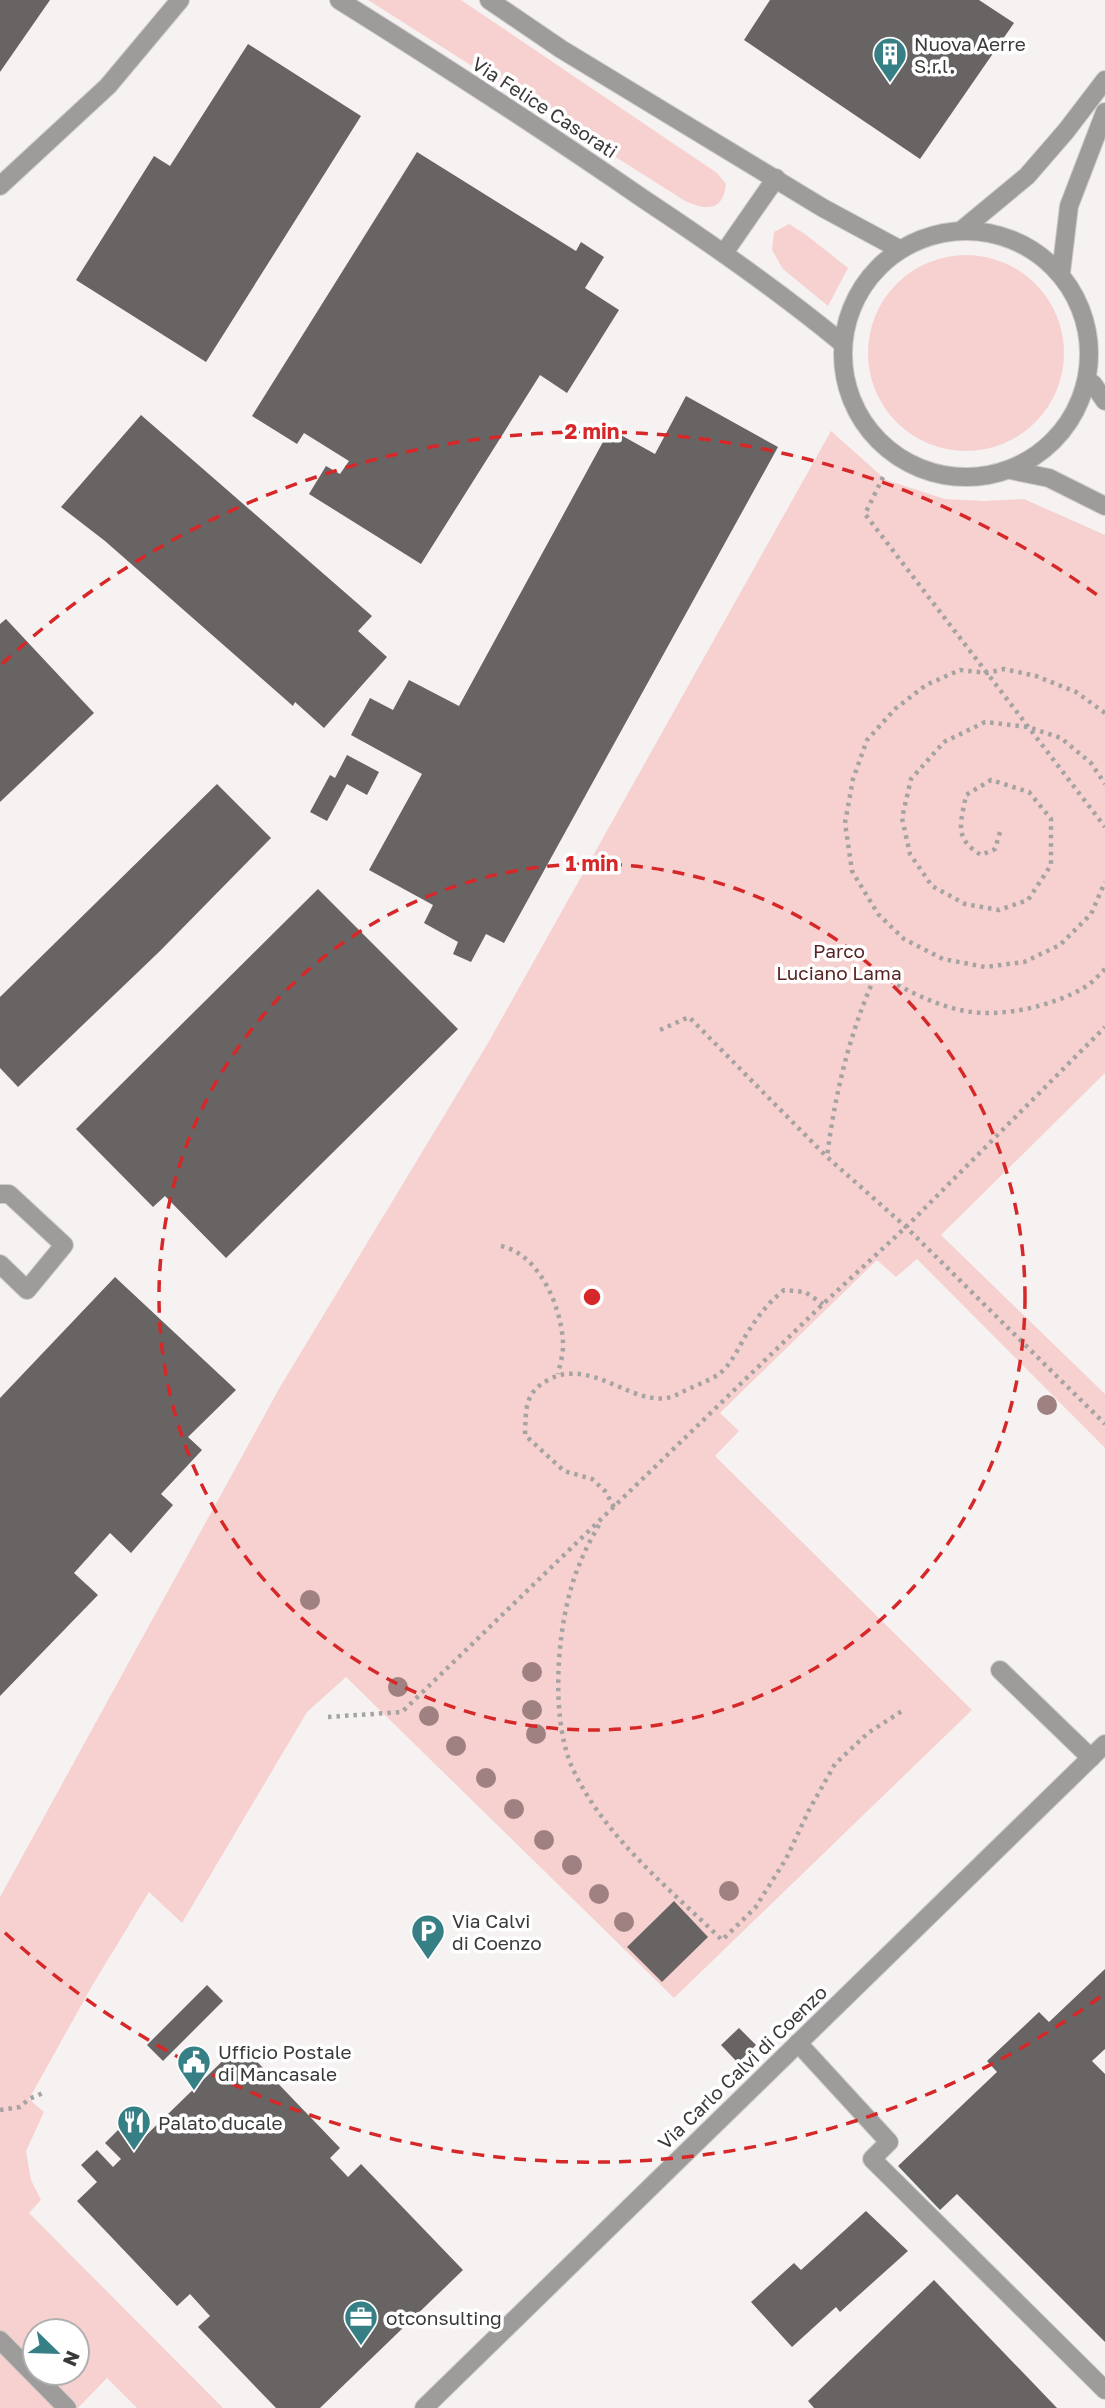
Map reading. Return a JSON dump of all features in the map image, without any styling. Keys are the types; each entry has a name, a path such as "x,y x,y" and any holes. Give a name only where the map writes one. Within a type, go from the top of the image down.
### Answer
{"street":[{"path":"0,186 108,86 180,0"},
{"name":"Via Felice Casorati","path":"339,0 517,112 724,253 796,305 842,343"},
{"path":"489,0 561,49 823,208 899,249"},
{"path":"963,229 1027,176 1105,80"},
{"path":"1061,273 1069,206 1105,112"},
{"path":"724,253 776,178"},
{"path":"963,229 1017,240 1061,273 1076,297 1087,323 1090,352 1087,380 1072,418 1046,449 1010,470 970,478 928,472 891,453 863,423 846,385 842,343 859,290 899,249 930,235 963,229"},
{"path":"1087,380 1105,401"},
{"path":"1010,470 1049,478 1105,506"},
{"path":"0,1194 9,1194 64,1245 27,1290 0,1264"},
{"path":"1000,1670 1091,1758"},
{"name":"Via Carlo Calvi di Coenzo","path":"424,2408 1105,1744"},
{"path":"798,2043 889,2142 872,2159 1105,2390"},
{"path":"0,2340 67,2408"}],"path":[{"path":"883,477 865,514 1105,827"},
{"path":"1105,713 1076,692 1035,676 1004,669 986,673 960,670 926,685 895,709 867,740 853,779 845,822 852,871 878,914 904,939 943,959 985,967 1024,962 1060,945 1091,914 1105,881"},
{"path":"1000,832 995,849 981,855 967,847 960,829 965,795 991,780 1029,792 1051,819 1051,865 1028,900 999,910 965,904 932,886 911,854 902,818 911,779 944,742 985,722 1028,727 1061,738 1091,763 1105,784"},
{"path":"827,1157 833,1110 847,1053 860,1008 877,972 896,985 966,1011 1008,1012 1049,1004 1086,987 1105,969"},
{"path":"660,1030 688,1017 827,1157 906,1227 1105,1424"},
{"path":"328,1717 402,1712 906,1227 1105,1027"},
{"path":"501,1246 515,1249 542,1274 559,1318 564,1343 558,1374"},
{"path":"614,1507 605,1491 592,1479 564,1471 525,1435 526,1406 535,1387 558,1374 579,1374 604,1379 621,1389 651,1397 671,1397 720,1374 766,1304 784,1290 805,1292 823,1304"},
{"path":"601,1521 579,1565 565,1615 559,1661 561,1726 572,1766 600,1813 631,1851 722,1940 755,1908 786,1859 835,1764 869,1732 905,1709"},
{"path":"0,2110 20,2108 29,2099 43,2093"}],"green space":[{"path":"368,0 461,0 717,173 726,184 721,199 718,204 707,207 685,201"},
{"path":"789,224 848,268 828,306 783,269 772,250 774,232"},
{"path":"966,255 1004,262 1021,271 1035,284 1048,298 1057,315 1064,353 1057,391 1048,408 1035,422 1021,435 1004,444 966,451 928,444 911,435 897,422 884,408 875,391 868,353 875,315 884,298 897,284 911,271 928,262"},
{"name":"Parco Luciano Lama","path":"831,431 886,480 945,499 1024,499 1105,535 1105,1073 941,1235 1105,1394 1105,1448 917,1259 896,1277 877,1260 720,1413 739,1431 715,1456 972,1710 674,1998 346,1677 307,1712 182,1923 149,1892 92,1986 29,2099 44,2112 26,2151 31,2180 41,2200 29,2213 223,2408 137,2408 107,2378 78,2408 0,2408 0,1897 280,1387 488,1043"}],"building":[{"path":"0,0 50,0 0,72"},
{"name":"Nuova Aerre S.r.l.","path":"770,0 979,0 1014,23 920,159 744,40"},
{"path":"248,44 361,116 206,362 76,280 154,156 170,166"},
{"path":"417,152 576,251 581,242 604,257 585,288 619,310 567,393 540,375 421,564 309,494 326,466 340,474 349,461 304,433 297,444 252,416"},
{"path":"686,396 778,447 504,943 486,934 471,962 453,954 458,942 424,923 433,905 369,870 422,774 351,735 370,698 393,710 409,680 459,706 610,429 655,454"},
{"path":"141,415 372,616 358,631 387,657 324,728 295,702 293,706 105,541 61,507"},
{"path":"6,619 94,713 0,802 0,624"},
{"path":"347,755 379,772 367,795 347,784 327,821 310,812 330,775 335,778"},
{"path":"217,784 271,838 160,951 18,1087 0,1068 0,997"},
{"path":"318,889 458,1029 226,1258 165,1196 153,1207 76,1129"},
{"path":"115,1277 236,1390 188,1437 202,1450 161,1494 173,1505 131,1553 110,1533 74,1573 98,1595 0,1696 0,1398"},
{"path":"674,1901 708,1937 662,1982 627,1947"},
{"path":"1105,1969 1105,2049 1092,2061 1105,2074 1105,2342 957,2194 940,2210 898,2166 997,2072 987,2061 1039,2012 1049,2022"},
{"path":"207,1985 223,2001 163,2061 147,2045"},
{"path":"739,2028 756,2045 738,2063 721,2045"},
{"path":"240,2044 340,2148 330,2158 348,2177 361,2164 463,2270 320,2408 276,2408 198,2327 210,2316 190,2294 177,2306 77,2201 97,2182 81,2165 97,2150 113,2167 121,2159 105,2143 118,2130 134,2147"},
{"path":"866,2211 908,2251 840,2312 836,2307 792,2347 751,2302 794,2263 801,2270"},
{"path":"934,2280 1057,2408 814,2408 808,2401"}],"place":[{"name":"Nuova Aerre S.r.l.","path":"890,84"},
{"name":"Via Calvi di Coenzo","path":"428,1961"},
{"name":"Ufficio Postale di Mancasale","path":"194,2092"},
{"name":"Palato ducale","path":"134,2152"},
{"name":"otconsulting","path":"361,2347"}]}
